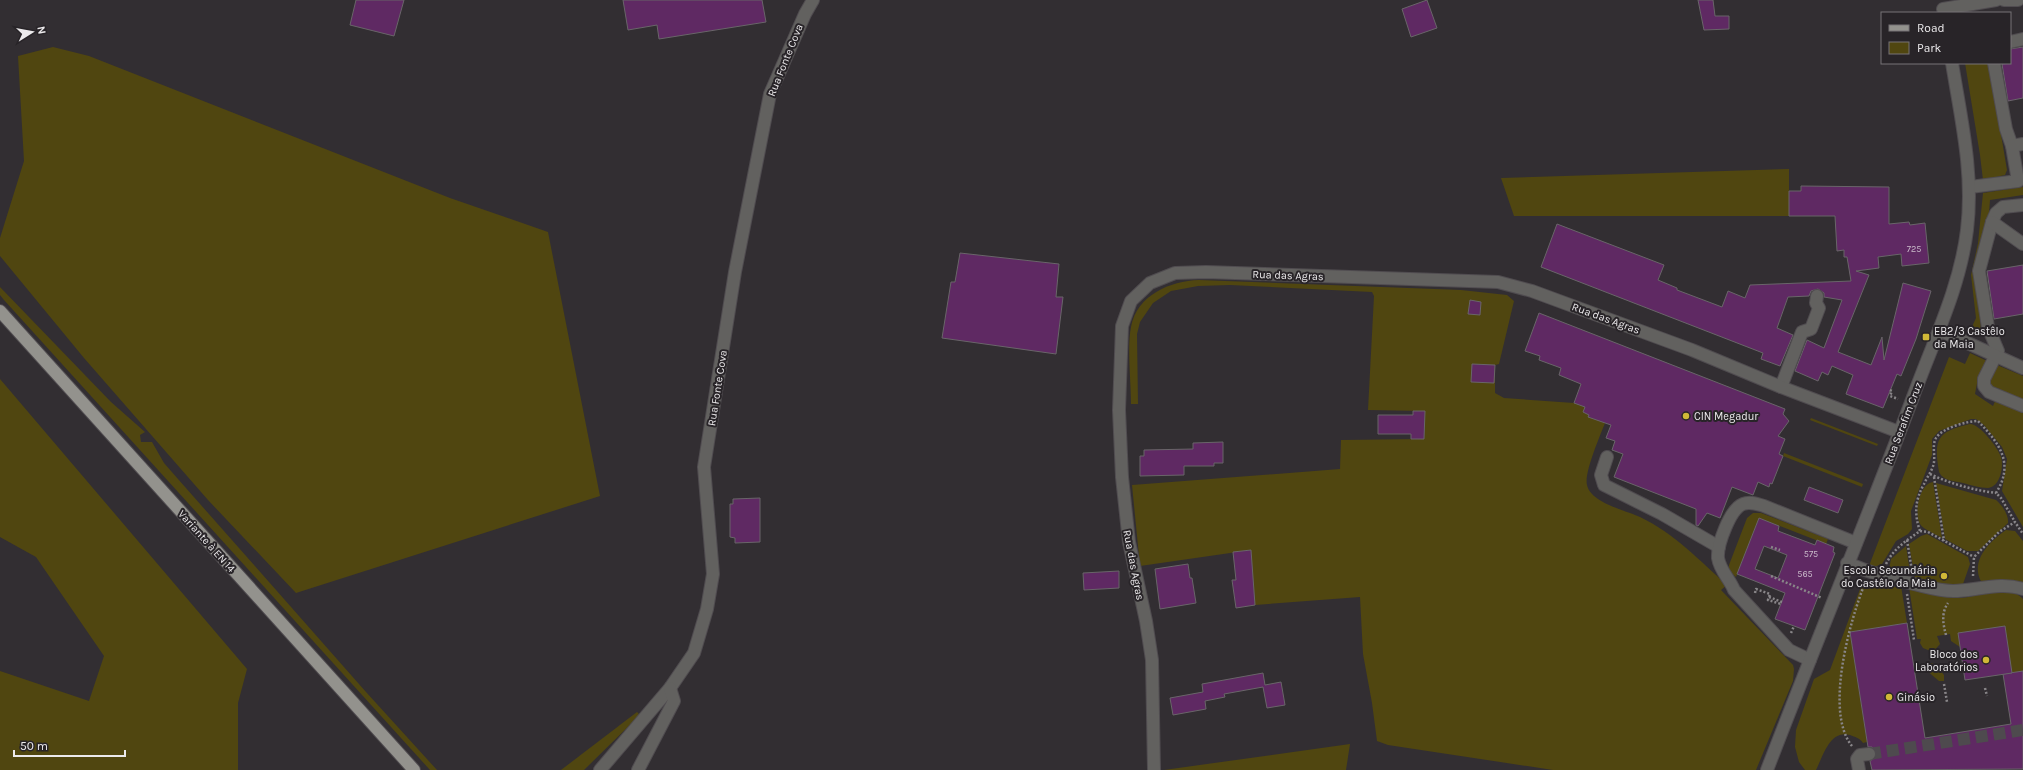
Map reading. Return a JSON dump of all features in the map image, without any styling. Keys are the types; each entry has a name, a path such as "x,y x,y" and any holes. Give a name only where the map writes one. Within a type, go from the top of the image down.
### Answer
{"main road":[{"name":"Variante à EN 14","path":"0,311 414,770"}],"street":[{"name":"Rua Fonte Cova","path":"600,770 670,688 694,653 707,609 712,574 704,467 735,272 770,94 804,14 813,0"},
{"path":"1941,7 1996,0"},
{"path":"2004,0 2018,0"},
{"path":"2011,42 2023,39"},
{"name":"Rua Serafim Cruz","path":"1767,770 1939,330 1956,282 1967,231 1970,187 1969,165 1952,64"},
{"path":"1970,187 2018,181 2018,145 2006,129 1994,64"},
{"path":"2023,205 2003,207 1996,213 1992,222 1980,271 1988,327 1998,346 1996,356 1984,379 1984,386 1989,392 2023,406"},
{"path":"1992,222 2023,244"},
{"name":"Rua das Agras","path":"1154,770 1152,660 1146,621 1129,542 1122,477 1119,410 1122,326 1131,301 1150,283 1175,273 1206,272 1498,282 1532,291 1692,350 1781,387 1899,432"},
{"path":"1781,387 1802,332 1811,329 1816,318 1819,308 1816,303 1817,296"},
{"path":"1939,330 2023,368"},
{"path":"1607,457 1601,475 1604,485 1662,514 1719,547"},
{"path":"1810,660 1789,650 1734,590 1720,565 1718,557 1719,547 1731,515 1744,503 1751,503 1764,506 1856,543"},
{"path":"1847,563 1884,578 1934,589 1957,591 1999,586 2017,587 2023,589"},
{"path":"638,770 674,701 670,688"},
{"path":"1859,770 1857,759 1865,754"}],"path":[{"path":"1890,390 1892,391 1890,396 1900,400"},
{"path":"1920,531 1915,512 1916,504 1934,463 1936,438 1942,432 1960,423 1978,421 1999,447 2005,460 2005,468 1996,493"},
{"path":"1930,474 1960,486 1996,493 2001,498 2023,534"},
{"path":"1934,476 1944,541"},
{"path":"1974,588 1972,575 1974,557 1999,532 2015,522"},
{"path":"1884,578 1885,566 1894,551 1920,531 1928,532 1974,557"},
{"path":"1907,540 1914,640"},
{"path":"1771,547 1780,550"},
{"path":"1865,754 1845,737 1841,711 1842,669 1852,620 1870,572"},
{"path":"1771,576 1832,602"},
{"path":"1946,635 1943,625 1944,612 1946,604 1957,591"},
{"path":"1768,598 1781,603"},
{"path":"1944,684 1947,702"},
{"path":"1985,688 1987,696"}],"green space":[{"path":"53,47 89,56 450,198 548,232 600,496 296,593 208,500 84,358 0,256 0,238 24,161 18,56"},
{"path":"1965,64 1989,64 2007,170 2005,175 1983,180"},
{"path":"1789,169 1789,216 1514,216 1501,178"},
{"path":"2023,187 2023,195 1990,200 1980,333 1971,329 1976,318 1971,275 1978,243 1983,193"},
{"path":"1199,280 1461,290 1507,295 1514,301 1499,364 1495,365 1495,393 1504,398 1574,403 1585,407 1583,412 1589,415 1589,417 1605,423 1588,472 1587,485 1590,491 1595,497 1609,505 1640,517 1664,531 1686,548 1727,585 1721,590 1793,665 1793,681 1756,770 1553,770 1388,745 1377,741 1363,654 1360,597 1255,605 1251,550 1140,566 1132,485 1340,469 1341,440 1424,439 1425,411 1368,410 1374,296 1372,292 1230,285 1198,286 1171,291 1153,303 1140,322 1137,334 1138,404 1131,404 1129,344 1134,316 1140,306 1156,292 1177,283"},
{"path":"0,287 111,402 145,432 140,435 141,442 152,442 164,463 366,692 437,770 430,770 4,300 0,295"},
{"path":"1970,353 1987,361 1978,378 1975,394 1993,406 1996,399 2023,411 2023,527 2002,491 2007,459 2002,447 1984,425 1976,419 1971,419 1939,431 1932,439 1932,455 1911,511 1912,529 1908,534 1896,541 1882,564 1874,567 1869,566 1949,357 1965,364"},
{"path":"1997,365 2023,376 2023,401 1999,392 2000,389 1991,386 1990,377"},
{"path":"0,379 247,669 238,703 238,770 0,770 0,671 89,701 104,656 36,557 0,537"},
{"path":"1811,418 1878,444 1877,446 1810,420"},
{"path":"1970,424 1979,428 1983,432 1993,443 2001,457 2002,466 2000,476 1996,484 1992,487 1982,488 1950,480 1943,477 1939,472 1937,452 1940,439 1950,430"},
{"path":"1784,453 1863,484 1862,487 1783,456"},
{"path":"1933,482 1942,538 1924,528 1918,519 1918,506 1921,493 1928,484"},
{"path":"1936,483 1996,500 2005,510 2008,523 1978,551 1967,551 1945,539"},
{"path":"1753,513 1761,513 1828,539 1826,544 1759,518 1736,577 1729,571 1729,565 1747,518"},
{"path":"2006,530 2015,531 2023,541 2023,583 2007,580 1982,583 1979,575 1979,560 1993,540"},
{"path":"1927,534 1968,557 1970,564 1963,584 1954,587 1915,579 1909,544"},
{"path":"1906,546 1911,579 1893,573 1889,569 1891,559"},
{"path":"1863,581 1883,586 1901,586 1907,623 1850,632 1867,742 1863,743 1859,739 1850,735 1843,734 1837,736 1828,745 1816,770 1805,770 1799,762 1795,747 1796,730 1814,679 1830,670"},
{"path":"1909,587 1958,598 1992,592 2008,591 2023,599 2023,671 2012,673 2005,626 1958,633 1960,647 1951,641 1950,634 1937,636 1940,644 1933,652 1923,648 1920,643 1921,639 1917,639"},
{"path":"1931,663 1936,665 1944,675 1944,681 1939,681 1926,670 1926,667"},
{"path":"637,712 640,715 584,770 561,770"},
{"path":"1350,744 1346,770 1164,770"}],"building":[{"path":"356,0 404,0 394,36 350,25"},
{"path":"623,0 762,0 766,22 659,39 657,25 628,30"},
{"path":"1427,0 1437,28 1411,37 1402,9"},
{"path":"1698,0 1713,0 1715,16 1729,16 1729,29 1704,30"},
{"path":"2023,47 2023,98 2008,101 2002,64 2011,64 2011,49"},
{"path":"1801,186 1889,187 1889,224 1909,222 1910,225 1925,223 1929,263 1902,266 1901,254 1878,257 1879,268 1856,271 1869,275 1838,352 1871,365 1882,337 1884,360 1903,283 1931,291 1916,339 1901,376 1897,374 1883,408 1846,394 1853,375 1832,366 1828,375 1822,372 1818,381 1795,371 1807,340 1824,348 1842,300 1824,297 1824,293 1818,289 1811,291 1809,296 1788,297 1777,328 1793,335 1780,366 1761,359 1763,353 1541,267 1557,224 1664,265 1658,280 1677,288 1677,290 1722,307 1728,291 1745,298 1750,285 1851,281 1847,257 1844,257 1844,250 1837,251 1835,216 1789,216 1789,191 1801,191"},
{"path":"960,253 1059,264 1056,297 1063,297 1056,354 942,338 951,282 955,282"},
{"path":"2023,265 2023,314 1994,319 1987,271"},
{"path":"1470,300 1481,302 1480,315 1468,314"},
{"name":"CIN Megadur","path":"1539,313 1785,409 1783,414 1789,421 1778,436 1785,439 1779,454 1783,456 1772,484 1770,483 1769,487 1758,482 1753,495 1732,487 1720,518 1707,513 1698,526 1696,525 1696,509 1614,477 1623,454 1612,450 1615,441 1606,438 1611,425 1588,417 1589,415 1583,412 1585,407 1574,403 1581,384 1559,375 1561,368 1539,360 1540,356 1525,351"},
{"path":"1472,364 1495,365 1494,383 1471,382"},
{"path":"1413,411 1425,411 1424,439 1411,439 1411,434 1378,434 1378,415 1413,415"},
{"path":"1223,442 1223,463 1214,463 1214,466 1184,466 1184,475 1140,476 1140,456 1144,456 1144,450 1193,449 1193,443"},
{"path":"1809,487 1843,500 1838,513 1804,500"},
{"path":"760,498 760,542 735,543 735,538 730,537 730,504 733,504 733,499"},
{"path":"1759,518 1779,526 1778,531 1815,545 1817,540 1834,547 1833,552 1835,553 1805,630 1775,619 1785,593 1737,574","holes":["1764,546 1787,555 1778,578 1755,569"]},
{"path":"1251,550 1255,605 1236,608 1232,580 1236,580 1233,552"},
{"path":"1188,564 1196,603 1160,609 1155,569"},
{"path":"1119,571 1119,588 1084,590 1083,573"},
{"name":"Ginásio","path":"1907,623 1925,738 2011,724 2003,674 2023,671 2023,769 1872,770 1870,761 1876,757 1876,753 1872,747 1868,747 1850,632"},
{"name":"Bloco dos Laboratórios","path":"2005,626 2012,673 1965,680 1958,633"},
{"path":"1263,673 1265,685 1281,682 1285,705 1267,708 1263,687 1224,694 1225,697 1205,701 1206,709 1173,715 1170,698 1203,692 1202,684"}],"tunnel":[{"path":"1869,754 2023,730"}],"place":[{"name":"EB2/3 Castêlo da Maia","path":"1926,337"},
{"name":"CIN Megadur","path":"1686,416"},
{"name":"Escola Secundária do Castêlo da Maia","path":"1944,576"},
{"name":"Bloco dos Laboratórios","path":"1986,660"},
{"name":"Ginásio","path":"1889,697"}]}
